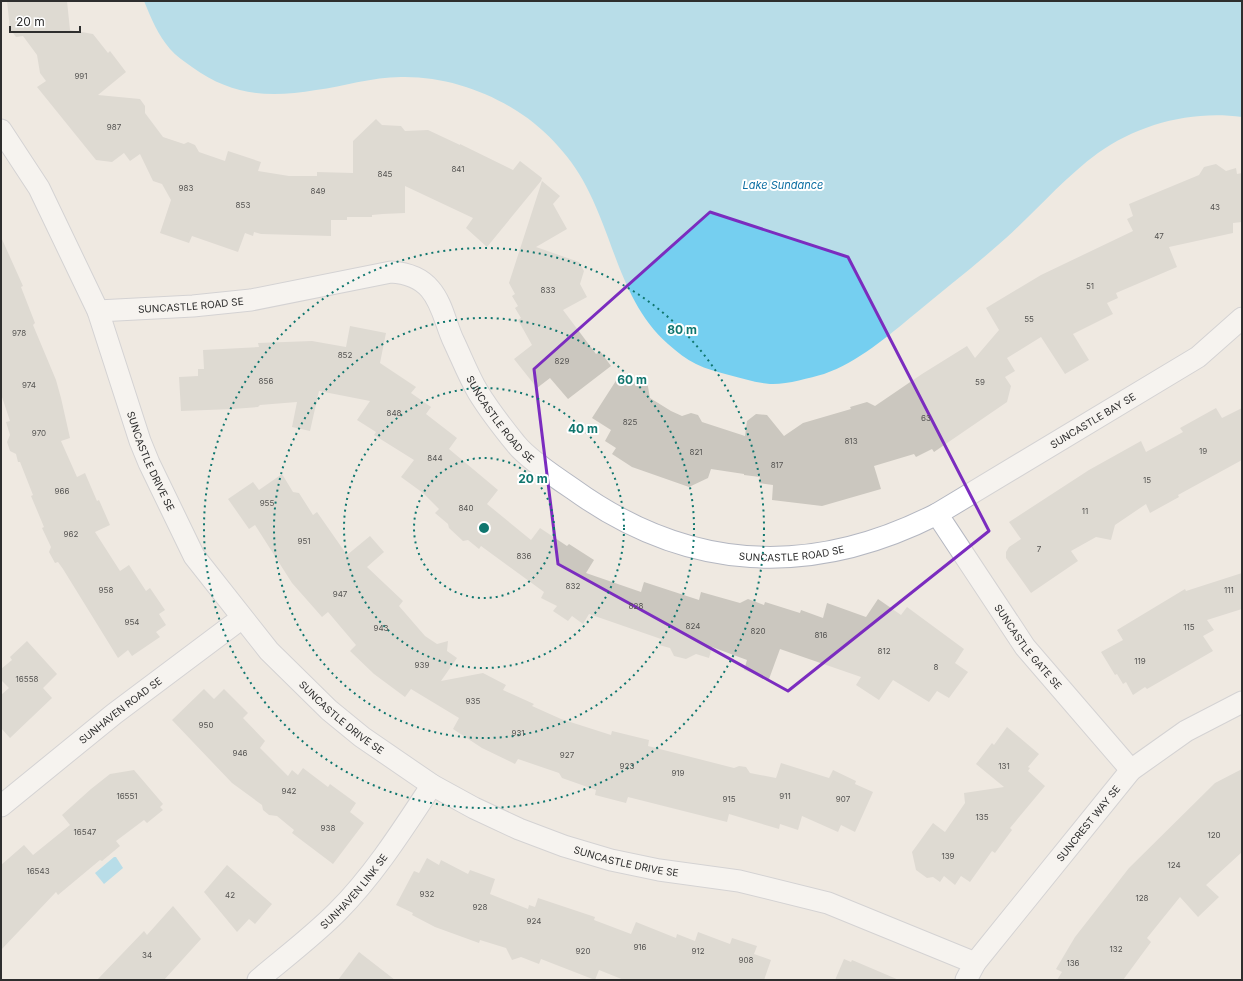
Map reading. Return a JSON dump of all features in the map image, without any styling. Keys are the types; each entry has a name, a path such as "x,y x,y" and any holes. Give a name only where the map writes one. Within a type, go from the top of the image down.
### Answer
{"street":[{"name":"SUNCASTLE DRIVE SE","path":"1,130 39,188 98,311 149,463 194,556 242,618 293,676 329,710 367,742 432,785 474,808 519,829 564,846 611,860 659,870 738,881 828,904 970,972"},
{"name":"SUNCASTLE ROAD SE","path":"98,311 193,306 251,300 391,272 403,273 414,276 432,291 478,391 518,446 601,509 628,524 657,536 717,553 779,557 812,555 851,548 877,541 908,529 937,514"},
{"name":"SUNCASTLE BAY SE","path":"937,514 1198,358 1242,318"},
{"name":"SUNCASTLE GATE SE","path":"937,514 1025,647 1131,770"},
{"name":"SUNHAVEN ROAD SE","path":"1,806 108,718 242,618"},
{"name":"SUNCREST WAY SE","path":"970,972 1131,770 1186,731 1242,702"},
{"name":"SUNHAVEN LINK SE","path":"258,980 306,941 348,900 374,870 432,785"}],"highlighted area":[{"path":"710,212 848,257 989,531 788,691 558,564 534,369"}],"water":[{"name":"Lake Sundance","path":"144,1 1242,1 1242,117 1223,115 1185,118 1148,127 1114,143 1098,153 1062,183 995,248 973,267 872,348 849,363 824,374 790,382 776,384 765,383 716,372 696,364 675,350 653,328 640,311 630,292 598,212 583,180 568,157 559,147 539,127 517,111 477,91 434,79 405,77 383,78 282,94 267,94 236,89 207,77 172,52 158,32"},
{"path":"114,857 116,857 123,868 104,884 95,873"}],"building":[{"path":"7,1 67,1 70,30 93,34 108,53 110,51 126,72 98,95 140,99 145,106 145,113 163,137 184,144 188,142 195,145 199,152 225,161 228,151 261,162 258,171 289,176 317,176 317,172 353,173 353,141 376,119 382,125 401,126 405,131 428,130 513,170 520,161 542,178 541,181 487,247 466,228 473,218 405,186 405,213 372,215 372,217 347,217 347,220 331,220 331,236 261,234 254,232 253,236 245,233 238,252 192,236 189,243 160,233 171,200 162,184 153,181 140,154 130,161 124,153 112,162 96,160 37,87 46,81 40,73 37,55 23,36 16,37 10,29"},
{"path":"1216,164 1226,171 1236,168 1237,174 1242,173 1242,222 1233,223 1233,233 1169,247 1177,267 1116,293 1118,298 1107,303 1113,314 1073,334 1089,360 1065,374 1041,337 1007,358 1015,371 1005,377 1011,386 1007,402 934,452 932,449 916,457 914,454 874,466 881,489 822,506 772,500 773,485 759,483 760,477 711,469 708,478 689,487 632,467 612,454 616,448 605,441 611,430 592,418 619,376 632,384 647,381 650,398 671,411 682,416 691,413 698,415 702,422 745,436 747,421 756,414 767,415 784,436 803,423 851,409 850,407 867,402 875,406 967,346 975,358 999,330 986,308 1041,275 1133,231 1127,219 1133,216 1129,204 1199,175 1204,167"},
{"path":"542,181 560,196 553,204 567,229 536,247 579,262 584,271 580,284 587,297 563,310 596,354 600,351 611,366 568,399 550,378 537,388 514,359 532,345 518,320 521,318 515,308 518,306 512,296 515,294 509,283"},
{"path":"1,237 23,286 21,287 35,323 33,325 56,380 70,438 61,441 77,477 85,473 97,501 99,500 110,525 95,532 120,571 129,565 146,591 150,588 165,610 159,614 166,625 156,632 160,637 132,656 128,650 118,658 63,569 58,562 55,563 49,552 51,547 42,528 44,527 31,496 33,495 20,462 18,462 16,454 10,451 7,442 10,435 6,422 10,421 1,394"},
{"path":"350,326 386,333 380,363 416,387 411,393 431,407 426,414 457,438 449,449 498,490 487,504 531,540 540,528 567,546 569,544 594,560 586,573 641,592 644,582 699,600 701,592 740,603 748,599 764,605 765,602 800,613 801,610 823,618 827,603 866,617 878,599 901,615 907,607 964,649 955,663 968,672 949,698 937,691 929,702 893,680 879,700 856,685 861,677 780,649 769,679 744,670 747,660 712,647 709,658 696,654 686,659 674,656 670,648 659,645 661,639 589,614 583,624 572,616 568,621 553,611 557,606 541,598 544,592 481,546 479,549 468,540 463,541 449,528 448,524 435,513 439,509 423,493 401,477 414,460 374,435 376,432 357,420 370,401 319,391 310,431 292,427 297,402 233,409 181,411 179,377 198,376 198,369 204,369 203,350 259,347 258,343 312,341 346,347"},
{"path":"1216,408 1222,418 1242,408 1242,460 1178,495 1179,497 1150,513 1146,504 1115,525 1111,540 1096,537 1071,551 1078,561 1031,593 1006,558 1006,552 1009,547 1021,539 1009,522 1089,470 1141,441 1146,452 1183,432 1180,428"},
{"path":"282,474 293,492 299,493 313,515 317,512 347,555 370,536 384,552 367,567 403,601 399,606 425,636 437,644 448,641 447,651 457,658 441,681 483,673 506,685 503,690 534,704 532,706 561,719 611,735 612,731 649,740 648,746 734,768 739,766 746,767 750,773 776,778 781,763 829,778 833,770 856,781 855,784 873,792 855,832 841,825 838,832 802,816 798,830 780,824 779,829 729,814 727,822 628,797 626,803 595,795 596,790 562,778 559,773 518,759 515,764 482,748 453,729 459,718 411,689 405,697 374,674 350,651 356,645 328,612 322,617 292,583 255,525 249,529 228,499 253,482 259,490"},
{"path":"1242,573 1242,609 1207,620 1214,630 1203,636 1213,651 1147,689 1145,687 1133,695 1126,682 1123,684 1117,674 1115,675 1101,652 1123,640 1117,630 1185,589 1186,591"},
{"path":"27,641 57,674 43,688 52,698 10,738 1,728 1,695 9,688 1,680 1,669 12,660 10,657"},
{"path":"204,689 214,699 224,689 248,713 243,718 265,741 260,748 288,776 292,770 298,775 303,768 328,787 330,784 356,803 350,812 364,823 333,864 292,833 294,830 277,816 269,815 263,810 262,805 232,783 172,720"},
{"path":"1007,727 1039,754 1028,767 1030,768 1028,771 1045,786 1010,828 1012,830 995,853 992,851 970,882 961,876 955,885 944,876 940,882 933,877 927,878 916,870 912,852 933,823 945,832 965,803 964,793 1004,787 976,764 992,743 994,745"},
{"path":"1242,769 1242,852 1206,885 1219,897 1198,917 1180,897 1147,938 1151,942 1123,980 1057,980 1062,972 1056,969 1075,937 1129,868 1215,783"},
{"path":"134,770 163,804 160,807 163,810 147,823 144,820 116,841 120,846 102,861 100,860 58,895 56,892 1,950 1,865 24,845 33,855 70,825 62,815 110,774"},
{"path":"427,858 439,865 441,860 468,874 470,870 495,879 490,894 528,909 529,905 535,907 538,898 595,917 594,920 631,934 636,922 676,938 677,934 695,941 698,932 730,944 732,938 757,946 754,954 771,960 764,980 624,980 599,970 595,980 541,959 539,964 521,957 512,960 506,948 480,940 479,943 435,927 412,915 413,913 396,905 414,871 419,873"},
{"path":"227,865 272,904 255,924 249,919 237,932 204,892"},
{"path":"173,906 201,939 164,980 97,980 144,931 147,935"},
{"path":"359,952 395,980 338,980"},
{"path":"844,959 851,962 852,960 899,980 835,980"}]}
